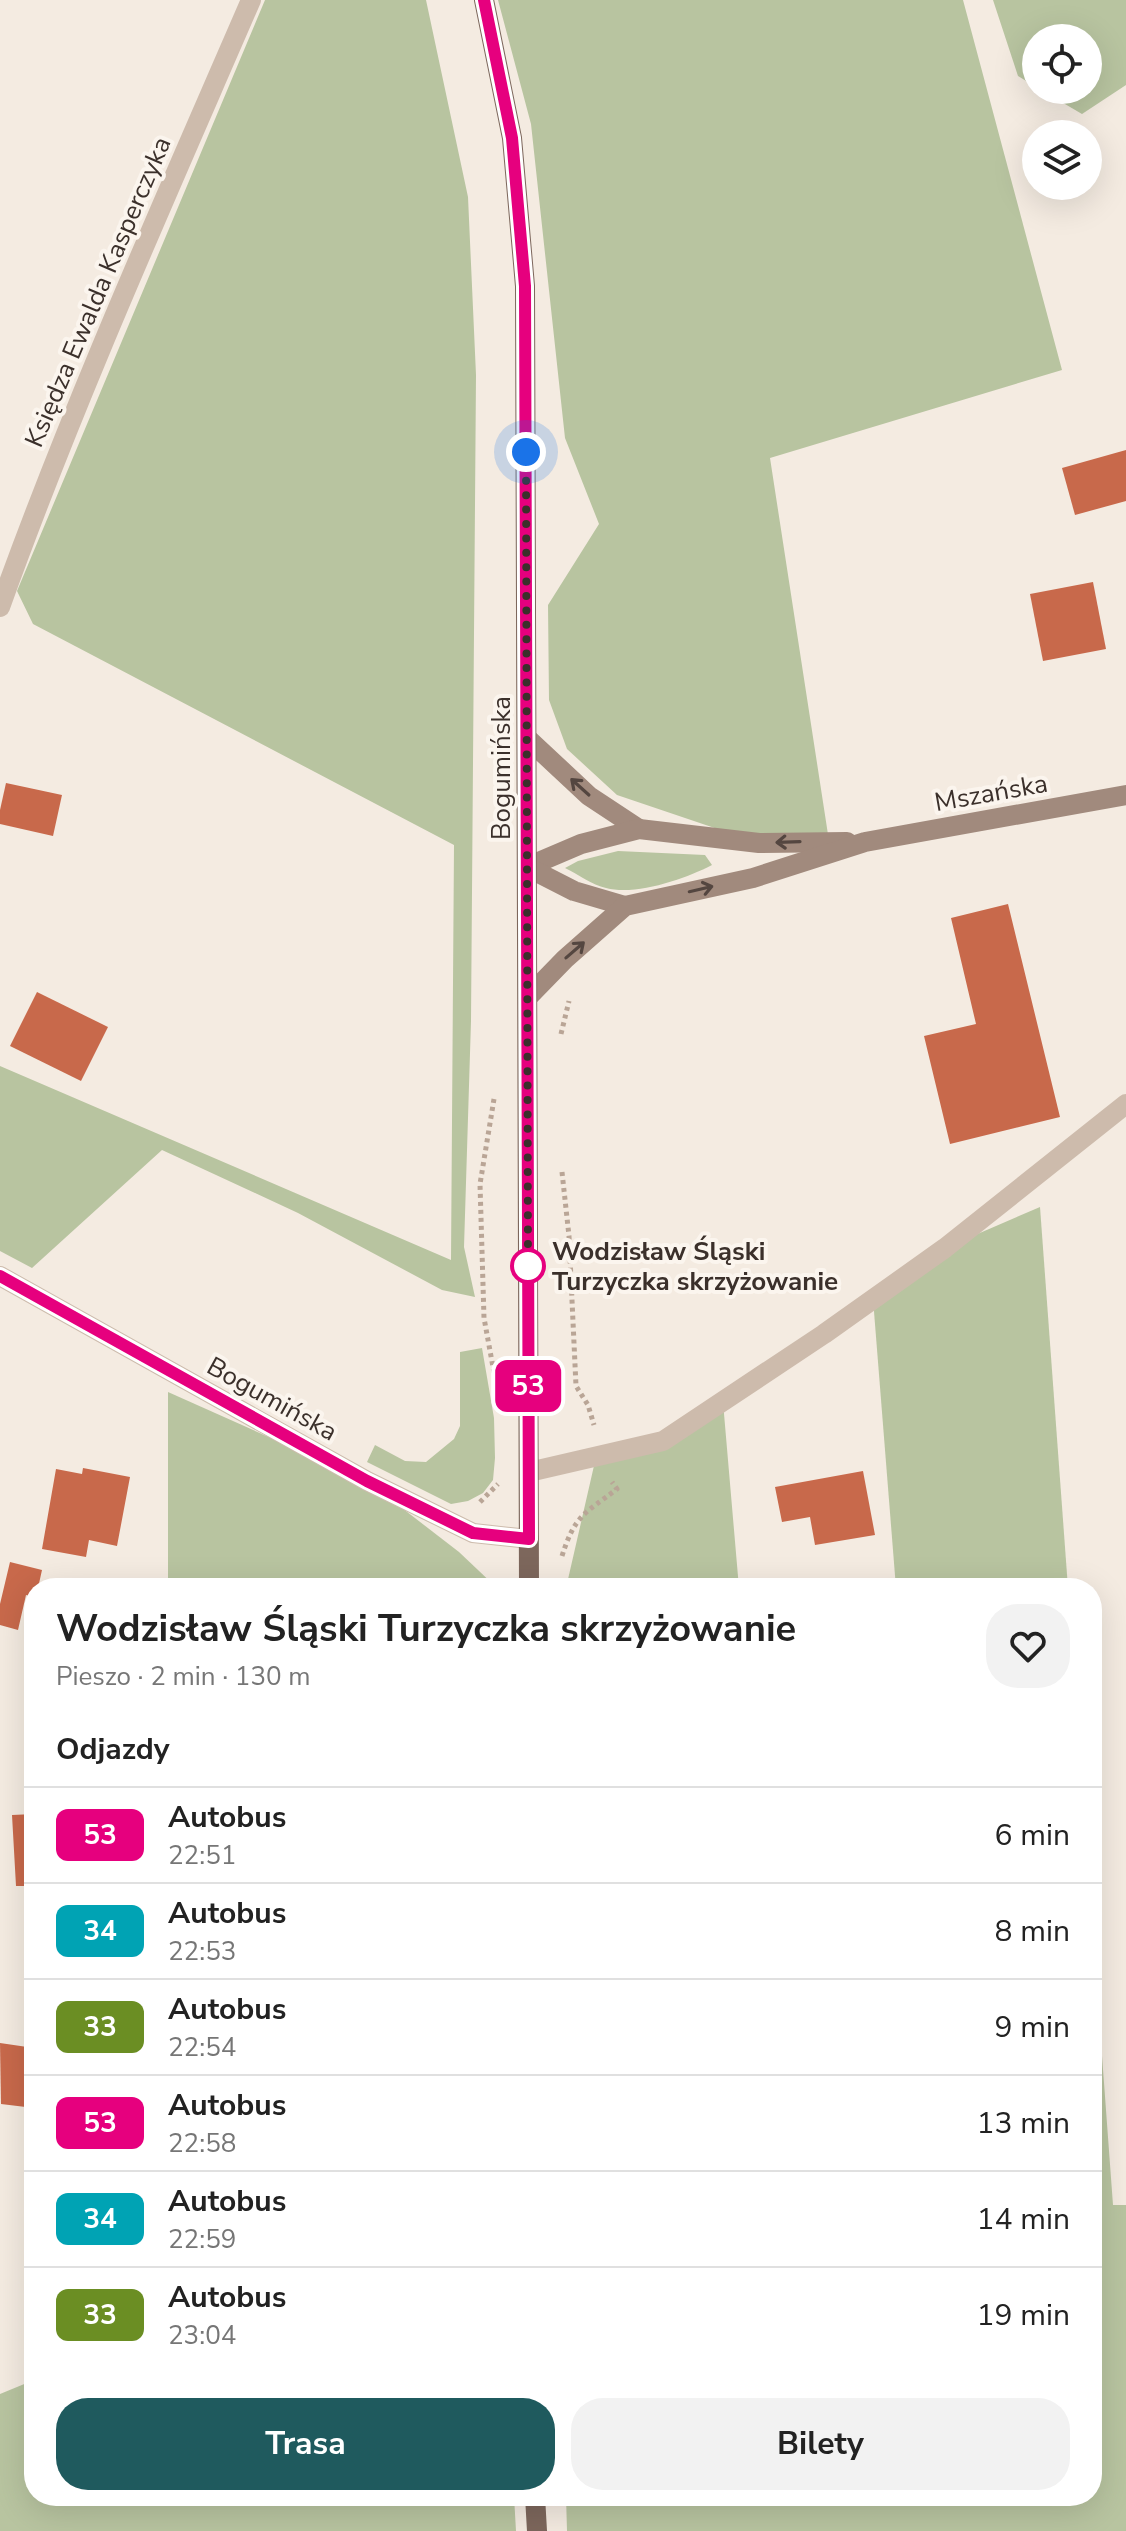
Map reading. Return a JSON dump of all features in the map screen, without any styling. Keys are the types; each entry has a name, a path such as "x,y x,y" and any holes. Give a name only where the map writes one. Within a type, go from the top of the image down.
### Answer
{"main road":[{"name":"Bogumińska","path":"484,0 512,138 525,286 529,1578"},
{"path":"536,2506 537,2531"}],"street":[{"name":"Księdza Ewalda Kasperczyka","path":"0,607 31,521 106,337 251,0"},
{"path":"528,739 589,796 639,829"},
{"name":"Mszańska","path":"625,906 753,878 865,842 1126,795"},
{"path":"527,867 581,844 639,829"},
{"name":"Mszańska","path":"639,829 759,843 865,842"},
{"path":"527,867 574,891 625,906"},
{"path":"528,997 625,906"},
{"path":"529,1472 663,1441 824,1334 945,1248 1126,1104"},
{"name":"Bogumińska","path":"0,1276 367,1481 473,1533 529,1539"}],"path":[{"path":"561,1045 570,997"},
{"path":"497,1389 484,1318 480,1184 498,1072 527,1072"},
{"path":"560,1561 578,1519 617,1489 596,1457 594,1426 588,1405 576,1386 562,1158"},
{"path":"473,1533 473,1511 486,1494 498,1485 500,1470"}],"green space":[{"path":"265,0 426,0 468,197 476,375 471,1021 464,1247 475,1297 442,1290 298,1213 162,1150 32,1268 0,1251 0,1066 451,1260 454,845 33,624 17,591"},
{"path":"498,0 963,0 1062,370 770,458 829,841 759,843 617,795 567,749 549,700 548,605 599,524 565,438 531,124"},
{"path":"993,0 1126,0 1126,85 1102,101 1102,24 1022,24 1022,78 1018,76"},
{"path":"1065,104 1097,104 1082,114"},
{"path":"618,851 705,855 712,865 675,881 631,890 601,887 565,868 578,861"},
{"path":"1040,1207 1067,1578 895,1578 873,1299 945,1248"},
{"path":"482,1348 494,1418 495,1458 493,1480 483,1493 468,1501 451,1504 367,1462 375,1445 405,1461 426,1462 454,1439 460,1426 460,1352"},
{"path":"168,1392 367,1481 459,1552 486,1578 168,1578"},
{"path":"723,1402 738,1578 568,1578 596,1457 663,1441"},
{"path":"1102,2056 1113,2205 1126,2205 1126,2531 567,2531 566,2506 1102,2506"},
{"path":"24,2384 24,2506 515,2506 516,2531 0,2531 0,2394"}],"building":[{"path":"1126,450 1126,501 1075,515 1062,468"},
{"path":"1093,582 1106,649 1043,661 1030,594"},
{"path":"6,783 62,795 53,836 0,824"},
{"path":"1008,904 1060,1117 950,1144 924,1036 976,1024 951,918"},
{"path":"37,992 108,1027 81,1081 10,1046"},
{"path":"83,1468 130,1477 117,1546 89,1540 86,1557 42,1549 56,1469 82,1474"},
{"path":"863,1471 875,1535 815,1545 810,1517 782,1522 775,1487"},
{"path":"10,1562 42,1570 40,1578 24,1578 24,1604 18,1630 0,1625 0,1604"},
{"path":"24,1814 24,1886 16,1886 12,1815"},
{"path":"0,2043 24,2047 24,2107 1,2104"}],"bus line":[{"name":"53","path":"0,1276 367,1481 473,1533 529,1539 525,286 512,138 484,0"}],"place":[{"name":"Wodzisław Śląski Turzyczka skrzyżowanie","path":"528,1266"}],"route":[{"path":"526,452 528,1266"}]}
